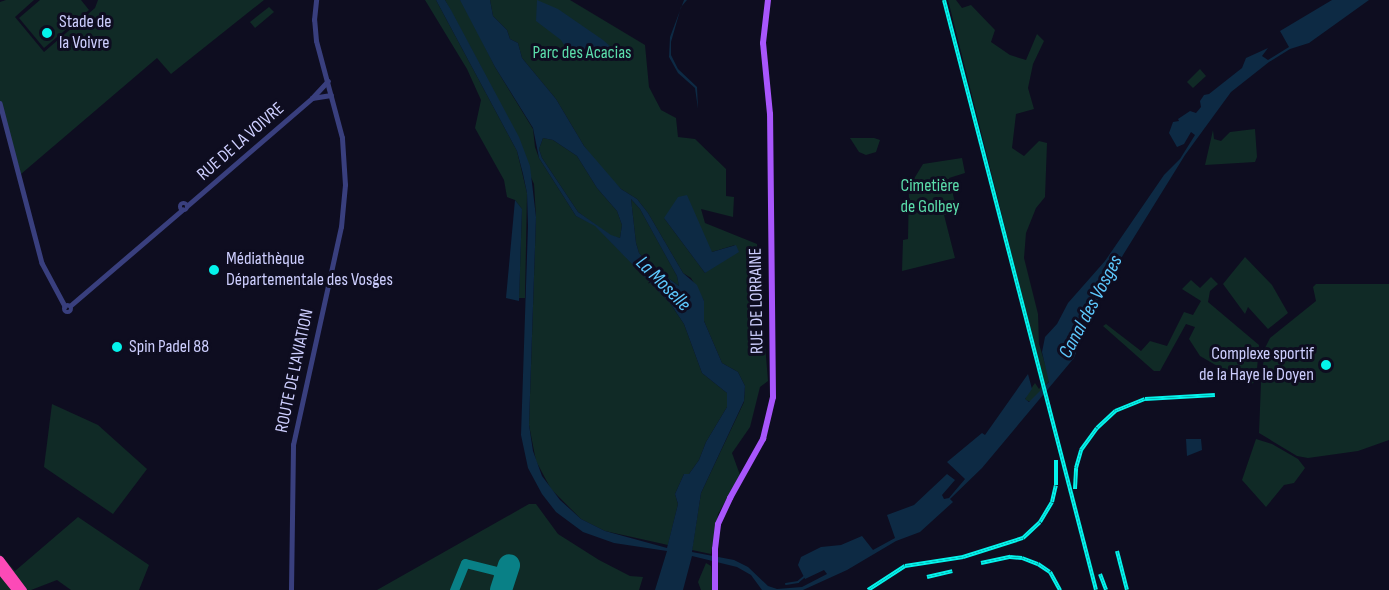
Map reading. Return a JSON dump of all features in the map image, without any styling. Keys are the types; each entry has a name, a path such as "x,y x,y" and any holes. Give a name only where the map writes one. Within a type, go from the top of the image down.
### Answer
{"highway":[{"path":"0,560 23,590"},
{"path":"0,570 16,590"}],"main road":[{"name":"RUE DE LORRAINE","path":"716,590 715,549 721,516 764,439 772,412 770,114 763,43 768,0"}],"street":[{"name":"ROUTE DE L'AVIATION","path":"291,590 293,445 344,211 345,160 330,89 316,41 314,20 316,0"},
{"name":"RUE DE LA VOIVRE","path":"0,104 42,263 68,306 182,210 186,210 187,206 312,98 328,81"},
{"path":"320,90 330,89"},
{"path":"312,98 331,95"}],"green space":[{"path":"34,0 15,17 44,52 95,8 98,0 264,0 171,74 157,58 21,174 0,103 0,2"},
{"name":"Stade de la Voivre","path":"40,0 81,0 89,10 44,48 19,18"},
{"path":"425,0 436,0 517,151 527,193 525,298 519,298 522,209 515,200 507,197 504,180 475,128 481,100 467,69"},
{"path":"445,0 460,0 464,4 495,67 533,129 539,158 576,216 595,225 670,303 684,324 702,373 727,393 727,407 706,442 699,460 689,474 684,474 675,494 678,504 668,545 605,531 581,519 551,489 536,461 529,425 536,217 534,184 481,67"},
{"name":"Parc des Acacias","path":"490,0 570,0 645,45 649,87 661,110 676,118 678,137 695,139 726,169 726,196 734,197 733,217 701,209 705,223 757,244 768,381 760,387 750,427 732,453 740,475 718,514 711,554 692,550 701,493 744,402 745,386 738,372 722,363 704,321 704,301 691,278 683,273 648,213 637,199 621,189 604,172 584,146 556,99 522,58 518,43 510,39 507,30 493,16","holes":["664,218 712,252 735,245 705,273"]},
{"path":"948,0 956,0 962,8 971,5 995,30 991,42 1010,55 1026,60 1037,34 1044,41 1033,64 1028,88 1034,109 1016,114 1012,148 1024,156 1039,141 1047,143 1045,197 1036,208 1026,233 1024,258 1038,314 1039,344 1050,380 1032,402 1025,400 1026,396 1035,383 1039,389 1044,383"},
{"path":"269,7 274,12 255,28 250,22"},
{"path":"1200,69 1206,76 1193,88 1187,82"},
{"path":"1255,129 1257,157 1255,162 1205,165 1213,130 1214,139 1221,141 1230,132"},
{"path":"543,138 553,140 577,156 597,188 617,211 622,225 620,238 611,236 578,212 542,158 539,149"},
{"path":"850,138 880,140 876,152 866,155 859,152"},
{"name":"Cimetière de Golbey","path":"962,158 965,173 949,178 957,211 944,215 955,258 902,271 903,240 908,239 909,187 923,164"},
{"path":"631,199 640,209 677,276 679,286 650,265 639,253"},
{"path":"1245,257 1272,285 1288,313 1268,329 1248,307 1245,314 1223,284"},
{"path":"1211,277 1218,284 1210,291 1208,302 1259,345 1256,381 1250,385 1200,356 1189,339 1195,327 1186,324 1160,371 1154,371 1103,326 1106,324 1141,351 1150,341 1167,346 1184,312 1193,315 1201,301 1182,289 1191,280 1200,288"},
{"name":"Complexe sportif de la Haye le Doyen","path":"1316,284 1389,284 1389,440 1358,451 1308,458 1297,456 1259,433 1261,383 1265,348 1270,338 1316,301 1313,287"},
{"path":"52,404 98,425 147,469 113,514 44,467"},
{"path":"1256,439 1272,444 1298,459 1305,468 1294,483 1284,485 1266,507 1242,480"},
{"path":"529,504 536,504 558,534 630,576 643,577 639,590 377,590"},
{"path":"78,517 149,565 139,590 71,590 57,580 31,590 0,590 0,554 15,571"},
{"path":"706,563 711,566 713,590 701,590 698,582"}],"water":[{"path":"436,0 445,0 451,10 519,137 530,166 536,217 529,425 533,451 542,476 560,500 581,519 605,531 667,548 678,504 675,494 684,474 689,474 699,460 706,442 727,407 727,393 702,373 684,324 670,303 595,226 576,216 539,158 533,128 495,67 460,0 490,0 493,16 507,30 510,39 518,43 522,58 556,99 584,146 621,189 637,199 648,213 683,273 697,285 704,301 704,321 722,363 738,372 745,386 744,401 701,493 692,552 734,560 748,567 768,586 777,589 802,587 827,574 824,570 805,579 798,565 801,557 821,547 841,545 862,536 873,550 895,538 887,515 914,505 947,474 955,480 942,495 944,499 949,498 965,479 947,462 982,433 985,435 1028,374 1032,389 1025,399 1029,402 1049,382 1042,352 1045,337 1057,324 1068,303 1105,261 1164,175 1180,159 1195,135 1191,132 1184,144 1177,147 1169,133 1173,122 1179,121 1178,119 1190,111 1196,113 1201,107 1200,101 1204,95 1209,94 1242,68 1246,58 1268,48 1262,56 1268,60 1289,47 1280,31 1332,0 1369,0 1309,43 1290,49 1269,62 1231,92 1185,155 1123,255 1091,313 1074,358 982,468 950,499 953,502 920,532 896,541 847,570 803,590 762,590 751,575 737,567 692,556 683,590 655,590 667,551 614,543 583,532 556,512 542,494 528,468 521,435 528,226 527,193 517,151","holes":["543,138 553,140 577,156 597,188 617,211 622,225 620,238 611,235 578,212 542,158 539,149","631,199 640,209 677,276 679,286 650,265 639,253"]},
{"path":"537,0 558,9 603,40 611,47 610,55 600,59 569,53 561,40 536,21"},
{"path":"680,11 671,42 671,55 678,69 697,87 698,109 695,88 678,73 669,57 670,37"},
{"path":"687,195 712,252 736,245 739,252 705,273 664,218 678,197"},
{"path":"515,200 522,209 519,301 506,298"},
{"path":"1186,439 1201,439 1202,450 1187,456"}],"waterway":[{"path":"786,584 798,582 804,577"}],"taxiway":[{"path":"454,590 465,563 496,571 503,581"}],"runway":[{"path":"501,590 509,565"}],"railway":[{"path":"944,0 1096,590"},
{"path":"1075,489 1076,468 1081,450 1097,428 1115,411 1145,399 1215,395"},
{"path":"868,590 905,566 963,557 1023,538 1040,522 1052,502 1056,485 1056,460"},
{"path":"1117,551 1127,590"},
{"path":"981,563 1010,557 1022,558 1050,572 1060,590"},
{"path":"927,577 952,571"},
{"path":"1100,574 1106,590"}],"place":[{"name":"Stade de la Voivre","path":"47,33"},
{"name":"Médiathèque Départementale des Vosges","path":"214,270"},
{"name":"Spin Padel 88","path":"117,347"},
{"name":"Complexe sportif de la Haye le Doyen","path":"1326,365"}],"water label":[{"name":"La Moselle","path":"663,284"},
{"name":"Canal des Vosges","path":"1091,307"}]}
